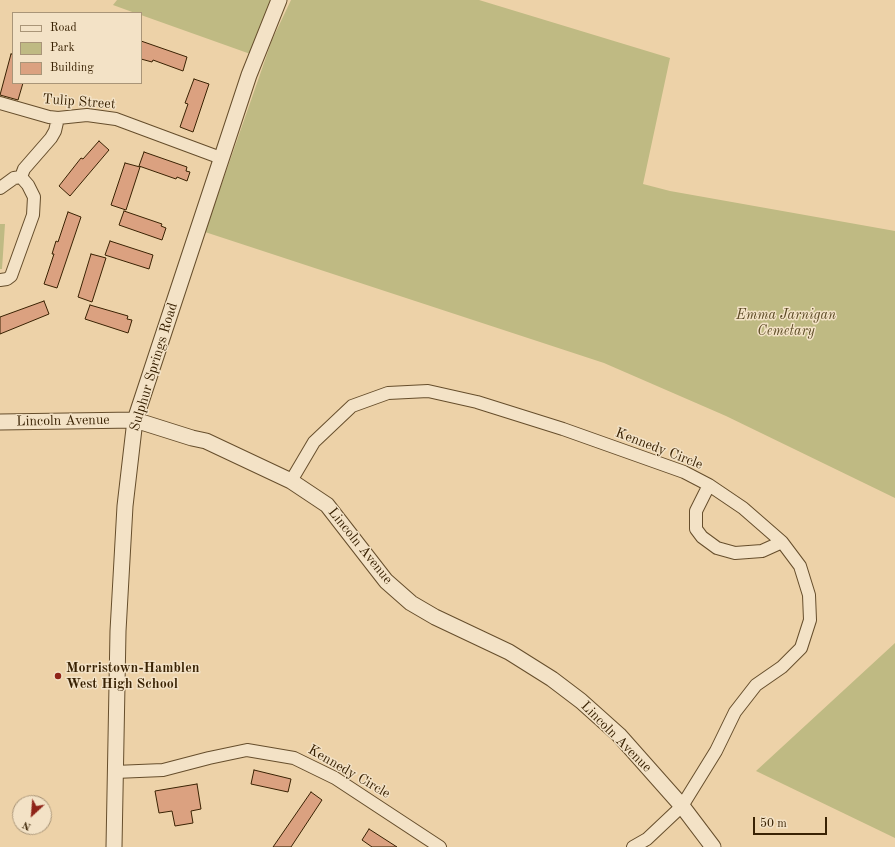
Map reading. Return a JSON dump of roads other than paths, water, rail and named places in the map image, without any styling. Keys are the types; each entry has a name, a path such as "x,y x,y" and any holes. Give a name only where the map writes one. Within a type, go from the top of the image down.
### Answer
{"street":[{"name":"Sulphur Springs Road","path":"114,847 118,631 125,506 135,420 249,75 278,0"},
{"name":"Tulip Street","path":"0,103 42,116 58,118 87,115 116,119 221,158"},
{"path":"21,177 24,170 51,138 55,131 58,118"},
{"path":"0,188 14,178 21,177"},
{"path":"0,280 7,279 11,276 33,215 34,197 28,185 21,177"},
{"name":"Kennedy Circle","path":"291,480 314,442 352,406 388,393 428,391 477,402 684,472 743,508 782,542 800,566 809,595 810,620 801,648 782,666 756,685 735,712 716,751 682,806 647,839 633,847"},
{"name":"Lincoln Avenue","path":"0,422 135,420 206,441 291,480 327,505 386,581 411,603 435,617 509,652 552,679 581,701 619,735 682,806 713,847"},
{"path":"709,486 696,511 696,529 702,537 717,548 735,552 762,551 782,542"},
{"name":"Kennedy Circle","path":"115,772 163,770 247,750 294,758 335,778 440,847"}],"place":[{"name":"Morristown-Hamblen West High School","path":"58,676"}],"park label":[{"name":"Emma Jarnigan Cemetary","path":"786,324"}]}
